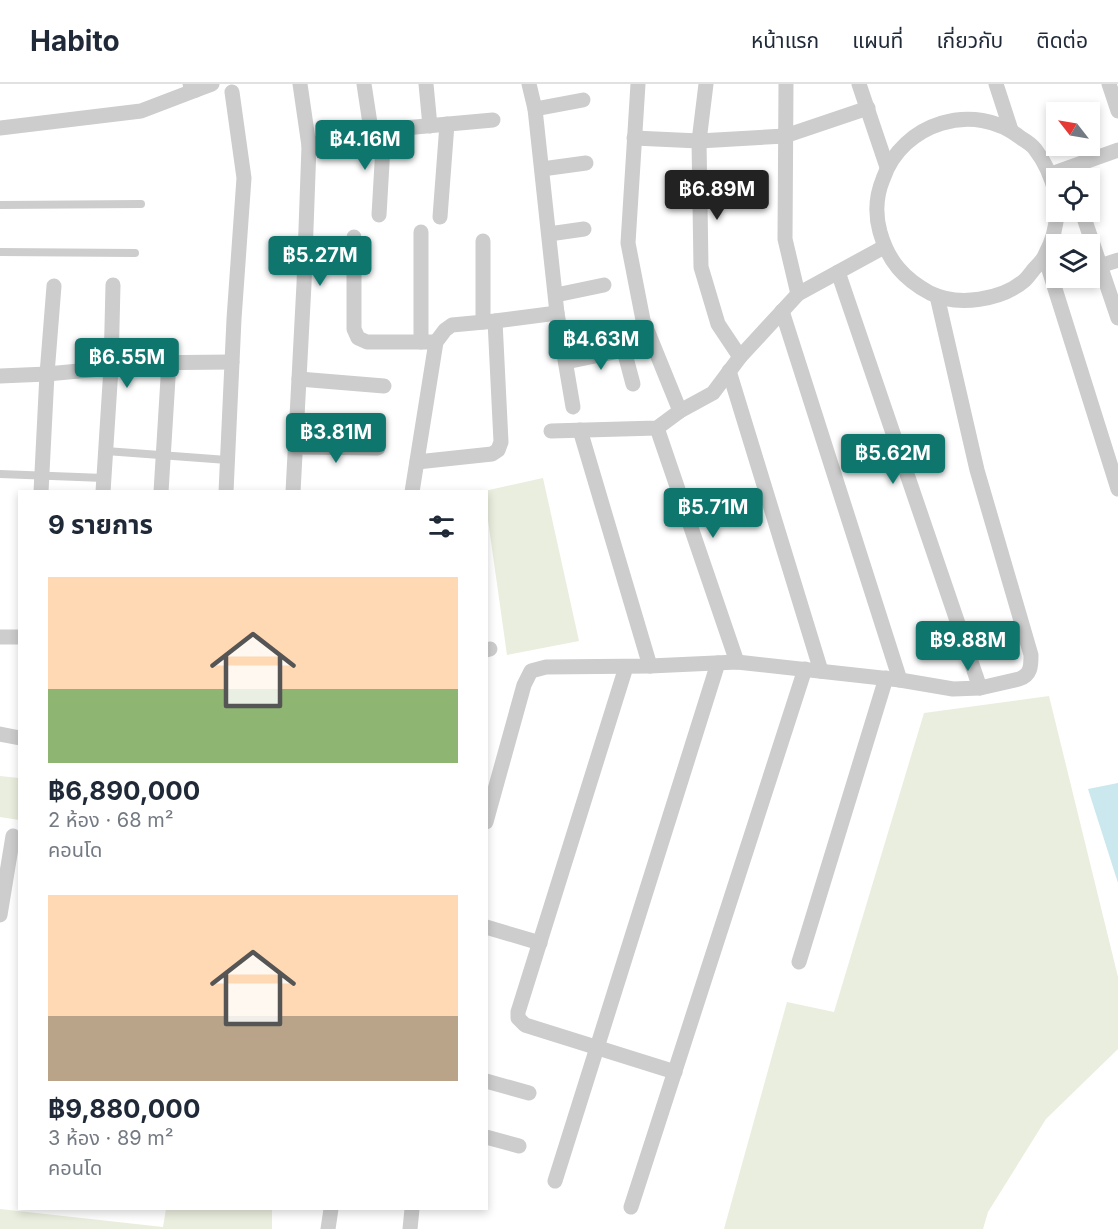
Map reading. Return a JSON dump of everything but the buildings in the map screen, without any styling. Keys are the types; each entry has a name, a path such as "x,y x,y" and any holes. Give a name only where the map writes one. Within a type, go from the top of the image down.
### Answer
{"street":[{"path":"0,128 141,111 193,87 212,84"},
{"path":"293,490 309,146 300,84"},
{"path":"364,84 377,129 379,214"},
{"path":"426,84 430,126"},
{"path":"529,84 535,109 557,313 573,407"},
{"path":"638,84 628,243 643,320 680,411"},
{"path":"706,84 699,141 701,267 718,324 740,357"},
{"path":"786,84 785,239 798,294"},
{"path":"859,84 887,167"},
{"path":"996,84 1011,130"},
{"path":"1109,84 1118,111"},
{"path":"226,490 244,178 232,92"},
{"path":"535,109 583,100"},
{"path":"634,138 699,141 785,136 868,108"},
{"path":"1047,168 1035,148 1011,130 984,120 955,119 927,128 904,144 887,167 878,193 876,221 884,247 897,268 915,285 937,296 967,301 998,296 1025,280 1045,257 1056,230 1056,222"},
{"path":"309,146 357,130 493,120"},
{"path":"440,217 447,124"},
{"path":"1068,168 1118,150"},
{"path":"542,169 586,163"},
{"path":"549,234 584,229"},
{"path":"412,490 428,342 421,232"},
{"path":"354,237 354,329 358,338 367,342 428,342 452,325 557,313"},
{"path":"417,462 492,454 498,450 501,442 483,241"},
{"path":"551,430 657,428 680,411 713,393 740,357 798,294 884,247"},
{"path":"1045,257 1118,489"},
{"path":"1118,260 1100,266 1118,318"},
{"path":"838,272 980,688"},
{"path":"104,485 111,368 112,285"},
{"path":"555,295 604,285"},
{"path":"41,490 54,286"},
{"path":"488,815 524,685 531,671 546,667 626,667 737,662 953,688 980,688 1024,677 1029,672 1031,655 977,470 937,296"},
{"path":"782,311 893,679 799,962"},
{"path":"566,362 622,351 625,354 633,384"},
{"path":"161,490 169,362"},
{"path":"0,376 47,375 111,368 130,363 232,362"},
{"path":"729,371 821,671"},
{"path":"299,379 384,386"},
{"path":"657,428 737,662"},
{"path":"580,430 650,666"},
{"path":"296,447 378,448"},
{"path":"0,637 18,637"},
{"path":"555,1181 718,663"},
{"path":"626,667 518,1018 525,1025 675,1071"},
{"path":"631,1207 805,669"},
{"path":"0,734 18,738"},
{"path":"0,915 11,836"},
{"path":"488,928 540,943"},
{"path":"488,1082 529,1093"},
{"path":"488,1138 519,1146"},
{"path":"328,1229 332,1210"},
{"path":"410,1229 412,1210"}],"lane":[{"path":"0,205 141,204"},
{"path":"0,252 135,253"},
{"path":"106,451 227,460"},
{"path":"0,474 42,476 104,485"}],"green space":[{"path":"543,478 579,641 507,655 488,520 488,490"},
{"path":"1049,696 1118,977 1118,1049 1046,1119 988,1212 983,1229 724,1229 787,1002 834,1012 924,713"},
{"path":"0,776 18,778 18,820 0,817"},
{"path":"0,1209 163,1227 166,1210 272,1210 272,1229 0,1229"}],"water":[{"path":"1118,783 1118,883 1088,789"}]}
